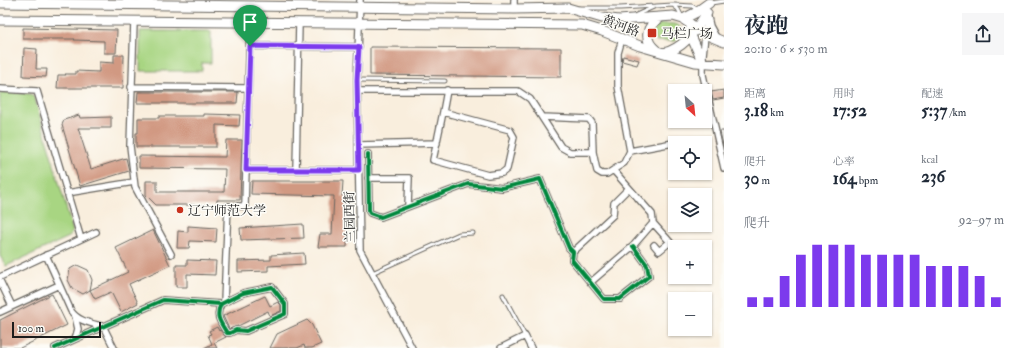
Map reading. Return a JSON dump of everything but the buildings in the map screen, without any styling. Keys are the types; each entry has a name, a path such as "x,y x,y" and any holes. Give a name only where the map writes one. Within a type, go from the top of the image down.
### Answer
{"main road":[{"path":"709,2 694,31 682,45 676,49 660,52 649,44 648,33 651,25 660,18 673,16 683,19 694,31 721,40"},
{"name":"黄河路","path":"0,3 514,4 568,8 602,18 620,20 660,18"},
{"path":"683,19 703,12"},
{"name":"黄河路","path":"0,20 582,25 660,52 699,63 724,64"},
{"path":"694,31 699,63"}],"street":[{"name":"兰园西街","path":"360,4 357,80 360,250 412,348"},
{"path":"703,12 704,34 699,63 704,75 724,168"},
{"path":"703,12 710,26 721,40"},
{"path":"134,22 130,146 134,182 135,187 171,254"},
{"path":"55,348 163,300 223,303 244,293 272,287 285,304 285,314 246,331 236,330 230,333 226,331 218,316 218,311 223,303 228,206 245,206 250,22"},
{"path":"296,170 299,23"},
{"path":"542,117 589,119 592,123 593,152 597,171 602,174 607,174 624,164 630,150 618,86 618,53 622,39"},
{"path":"250,46 359,47"},
{"path":"699,63 704,75"},
{"path":"131,87 248,88"},
{"path":"0,88 37,91 81,239"},
{"path":"443,112 510,130 514,136 507,169 502,173 488,175 434,160 447,90"},
{"path":"358,91 518,91 530,99 561,147 570,152 593,152"},
{"path":"359,144 437,143"},
{"path":"630,150 668,144"},
{"path":"368,154 370,213 381,217 468,184 502,188 540,179 569,248 573,252"},
{"path":"246,170 359,170"},
{"path":"614,171 652,214 653,223 670,242 659,250 654,245"},
{"path":"368,178 409,178 408,206"},
{"path":"67,193 134,182"},
{"path":"629,188 614,203 613,215 573,252 572,260 604,299 620,299 649,276 647,265 633,246"},
{"path":"590,282 633,246 653,223"},
{"path":"0,276 96,232"},
{"path":"46,255 75,316 78,329 75,339"},
{"path":"0,281 12,306"},
{"path":"0,312 59,285"},
{"path":"75,316 88,323 102,326 114,348"},
{"path":"501,348 525,336 530,348"}],"lane":[{"path":"709,2 724,1"},
{"path":"568,8 620,8 673,5 692,6 703,12"},
{"path":"673,5 678,9 683,19"},
{"path":"628,20 656,6"},
{"path":"357,80 445,81"},
{"path":"372,273 459,234 473,233"},
{"path":"503,295 525,336"}],"green space":[{"path":"660,24 678,25 681,27 683,35 676,41 656,41 652,32"},
{"path":"140,31 211,31 211,63 202,63 202,71 140,71"},
{"path":"0,92 31,94 35,99 73,231 69,237 6,266 0,256"}],"cycle path":[{"path":"368,154 369,210 370,213 381,217 468,184 502,188 540,179 569,248 573,252 572,260 604,299 620,299 649,276 647,265 633,246"},
{"path":"55,348 163,300 221,304 243,293 272,287 285,304 285,314 246,331 236,330 227,333 218,316 221,304"}],"place":[{"name":"马栏广场","path":"652,33"},
{"name":"辽宁师范大学","path":"180,210"}],"route":[{"path":"250,46 359,47 357,80 359,170 246,170 250,46"}]}
